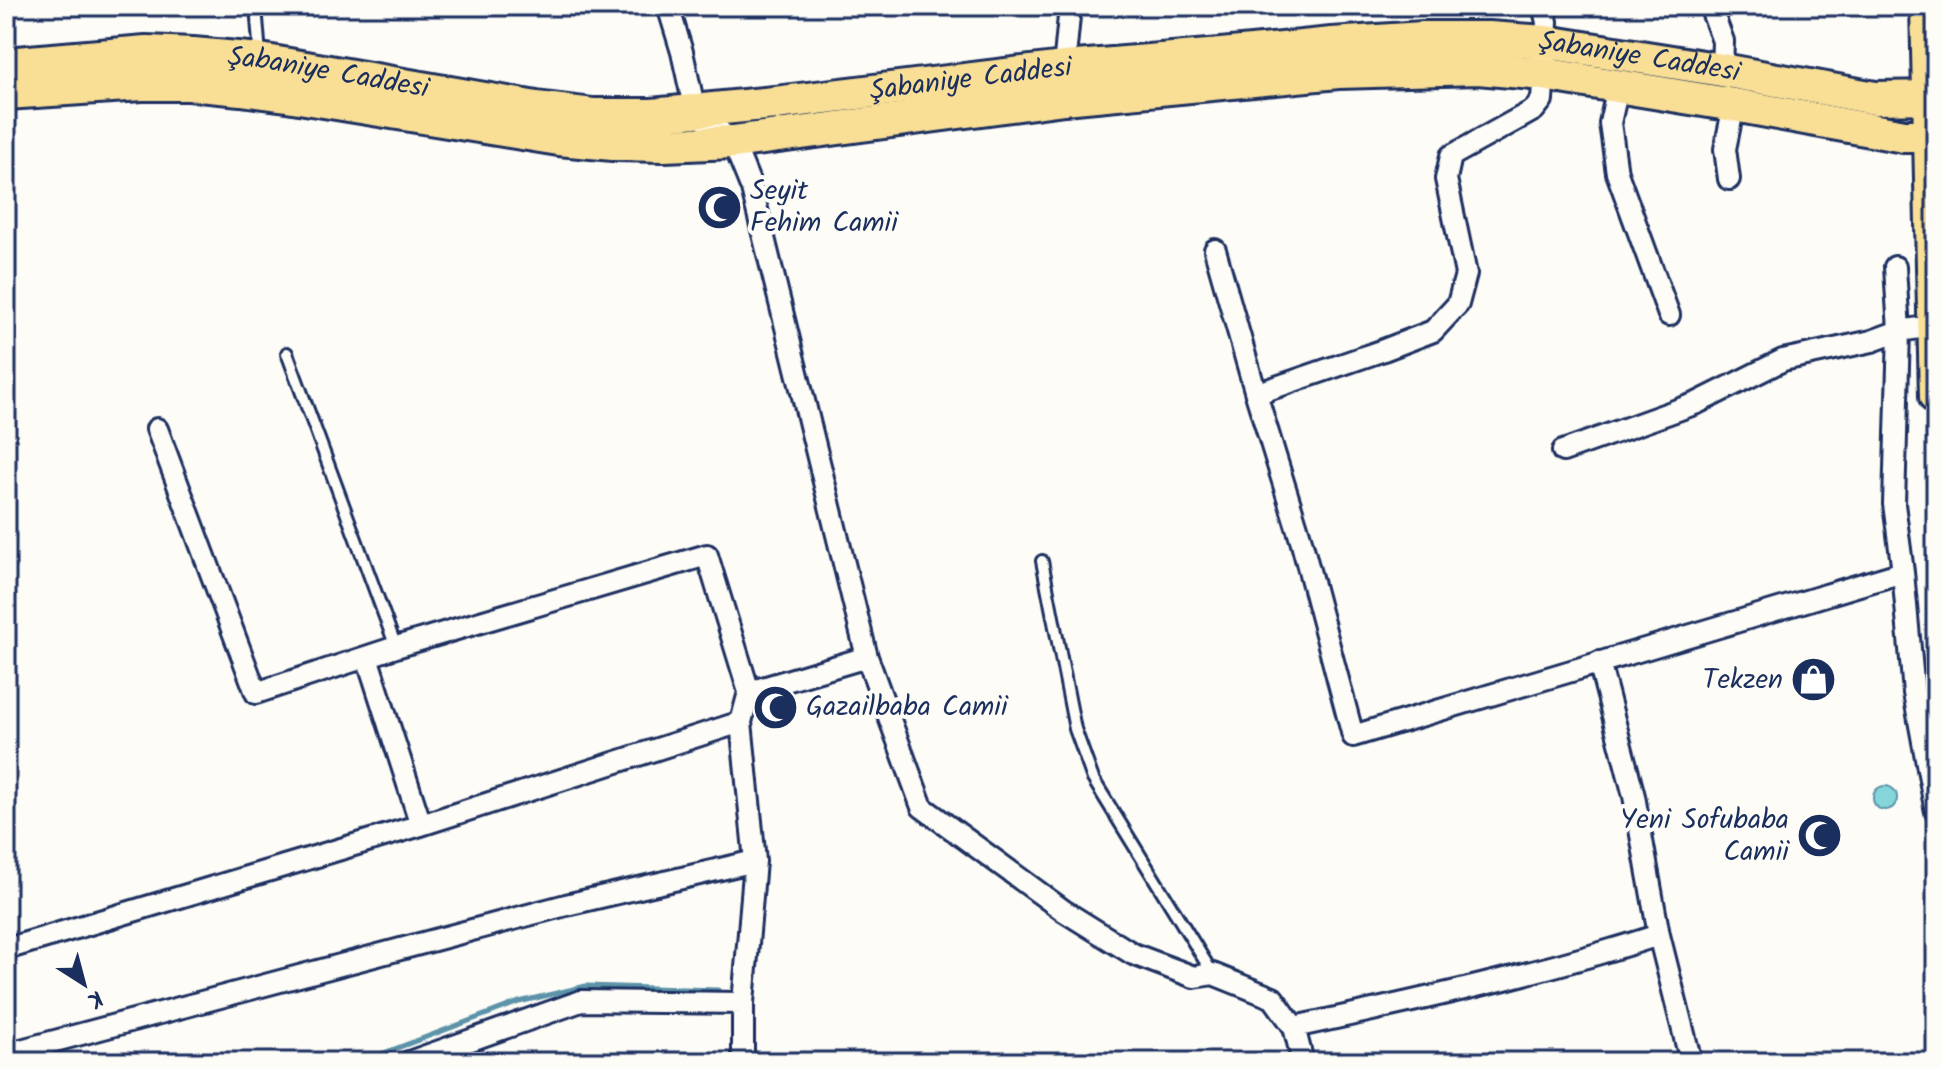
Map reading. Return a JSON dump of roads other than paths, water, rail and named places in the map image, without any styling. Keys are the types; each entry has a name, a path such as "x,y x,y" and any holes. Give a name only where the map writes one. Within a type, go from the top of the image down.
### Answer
{"highway":[{"path":"1927,6 1933,98 1936,397"},
{"name":"Şabaniye Caddesi","path":"6,64 146,52 193,54 260,60 536,108 593,115 652,115 1064,68 1332,44 1423,38 1489,38 1546,42 1875,98 1933,98"},
{"path":"6,93 189,84 272,93 559,139 613,144 733,142 1064,98 1338,72 1478,68 1543,74 1904,136 1933,136"}],"street":[{"path":"668,6 695,111 733,142 752,189 867,657 922,807 1064,911 1133,954 1194,977 1213,974 1273,998 1294,1027 1303,1062"},
{"path":"1064,68 1070,6"},
{"path":"1256,394 1433,331 1458,304 1466,274 1446,179 1451,156 1534,110 1542,100 1547,22 1543,6"},
{"path":"1710,6 1723,41 1722,70"},
{"path":"1618,87 1610,123 1617,173 1669,315"},
{"path":"1729,179 1725,149 1734,105"},
{"path":"1215,250 1301,540 1353,736 1903,572"},
{"path":"1895,267 1899,331 1894,504 1914,693 1936,812"},
{"path":"1563,451 1697,403 1783,360 1872,341 1899,331 1933,326"},
{"path":"157,429 256,693 396,647 707,555 749,692 741,722 755,861 743,1003 743,1062"},
{"path":"367,657 421,825"},
{"path":"749,692 867,657"},
{"path":"1599,662 1634,796 1659,935 1691,1062"},
{"path":"6,949 421,825 741,722"},
{"path":"6,1054 566,905 755,861"},
{"path":"1294,1027 1403,1004 1596,956 1659,935"},
{"path":"409,1062 581,1001 743,1003"}],"lane":[{"path":"256,6 260,60"},
{"path":"287,353 396,647"},
{"path":"1042,561 1075,729 1093,779 1213,974"}],"water":[{"path":"1885,786 1894,789 1897,798 1894,807 1885,810 1876,807 1873,798 1876,789"}],"waterway":[{"path":"360,1062 519,1002 586,986 718,990"},
{"path":"753,1043 754,1062"}],"place":[{"name":"Seyit Fehim Camii","path":"719,207"},
{"name":"Tekzen","path":"1814,680"},
{"name":"Gazailbaba Camii","path":"775,707"},
{"name":"Yeni Sofubaba Camii","path":"1820,836"}]}
